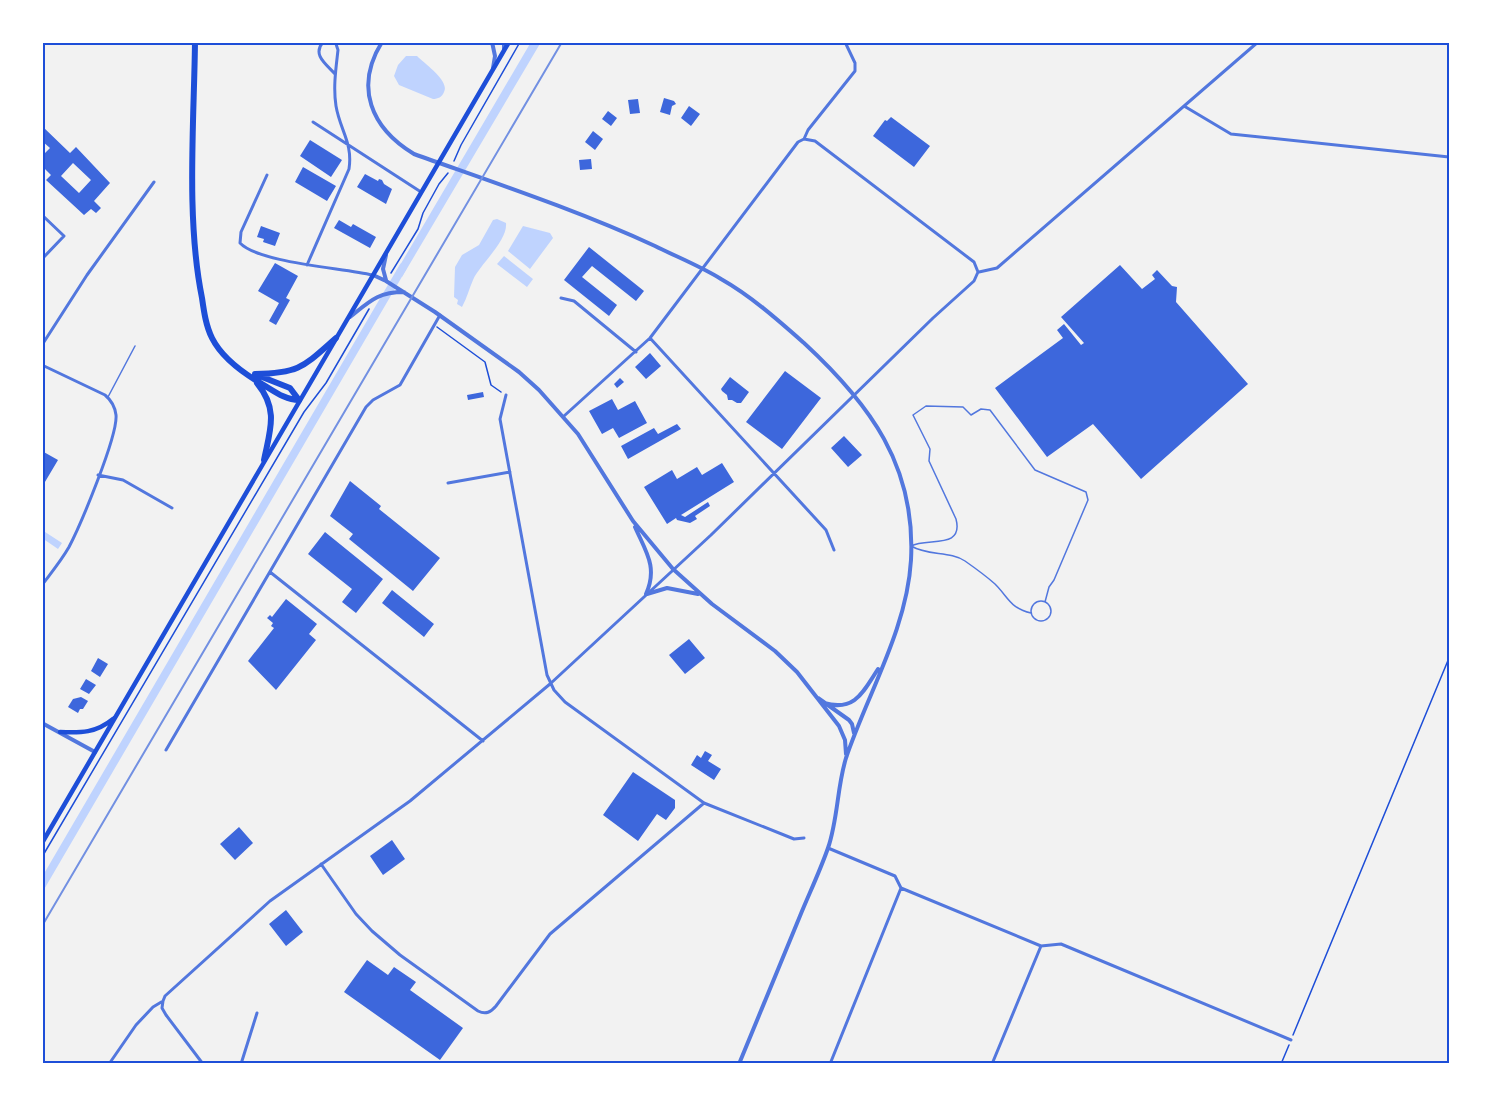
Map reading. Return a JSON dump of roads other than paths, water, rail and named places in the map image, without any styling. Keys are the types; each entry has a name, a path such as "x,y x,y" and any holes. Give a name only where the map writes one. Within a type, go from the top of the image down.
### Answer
{"highway":[{"path":"195,42 194,235 199,283 208,327 212,338 226,357 238,367 286,398 299,400"},
{"path":"254,376 293,370 309,362 336,338"},
{"path":"254,376 290,388 299,400"},
{"path":"254,376 271,410 271,429 264,460"}],"main road":[{"path":"42,843 509,42"},
{"path":"60,732 98,730 117,715"}],"street":[{"path":"323,42 318,55 335,74"},
{"path":"307,265 349,169 351,157 350,146 336,106 335,74 338,50 333,42"},
{"path":"382,42 370,67 368,82 373,111 390,137 414,154 585,216 723,279 773,316 824,362 855,395 885,437 897,465 909,510 911,546 905,600 845,762"},
{"path":"492,42 495,57 493,69"},
{"path":"504,42 504,51"},
{"path":"804,139 808,130 855,70 855,63 845,42"},
{"path":"978,272 997,268 1258,42"},
{"path":"1184,106 1231,134 1449,157"},
{"path":"313,122 421,192"},
{"path":"109,1064 136,1024 270,901 410,801 550,684 974,281 978,272 977,264 815,141 804,139 798,142 650,338 564,416"},
{"path":"267,175 241,232 240,243 249,250 262,255 307,265 351,270 373,275 386,281 440,315 519,372 564,416 583,441 633,521 673,569 701,595 784,658 839,726 846,745 845,762 828,848 739,1064"},
{"path":"42,345 87,275 153,182"},
{"path":"42,215 64,236 42,259"},
{"path":"386,254 383,269 386,281"},
{"path":"347,320 378,296 387,292 405,292"},
{"path":"561,298 574,301 636,351"},
{"path":"166,750 366,407 373,400 400,385 440,315"},
{"path":"650,338 826,530 834,550"},
{"path":"42,365 108,397 116,417 99,475 70,545 42,585"},
{"path":"506,395 500,419 550,684 565,702 704,803 794,839 804,838"},
{"path":"448,483 510,472"},
{"path":"99,475 123,480 172,508"},
{"path":"633,521 652,568 650,585 646,594"},
{"path":"270,572 483,741"},
{"path":"646,594 676,588 701,595"},
{"path":"824,705 840,706 854,701 884,661"},
{"path":"824,705 849,720 854,729 854,737"},
{"path":"42,723 95,752"},
{"path":"321,864 356,914 385,943 478,1011 486,1013 496,1006 550,934 704,803"},
{"path":"828,848 896,876 901,888 830,1064"},
{"path":"901,888 1041,946 1061,944 1291,1040"},
{"path":"992,1064 1041,946"},
{"path":"162,1001 166,1015 203,1064"},
{"path":"241,1064 256,1013"}],"lane":[{"path":"108,397 135,346"},
{"path":"1031,613 1034,604 1039,601 1045,602 1051,609 1048,619 1042,622 1036,621 1031,613 1013,606 994,584 966,561 919,551 911,546 928,540 947,540 953,536 957,528 956,519 928,461 930,449 914,415 925,407 963,407 971,416 987,408 1035,470 1086,492 1088,500 1049,587 1045,602"}],"water":[{"path":"531,42 541,42 402,277 396,272"},
{"path":"406,56 417,56 440,78 445,88 441,96 433,99 399,85 394,76 398,65"},
{"path":"497,219 506,223 503,237 473,280 462,307 457,304 458,300 454,297 455,267 462,255 479,245 493,220"},
{"path":"523,226 550,233 553,238 530,269 508,251"},
{"path":"504,256 533,279 527,287 497,264"},
{"path":"42,530 62,543 58,549 42,538"}],"waterway":[{"path":"42,885 403,267"}],"railway":[{"path":"42,926 562,42"}]}
